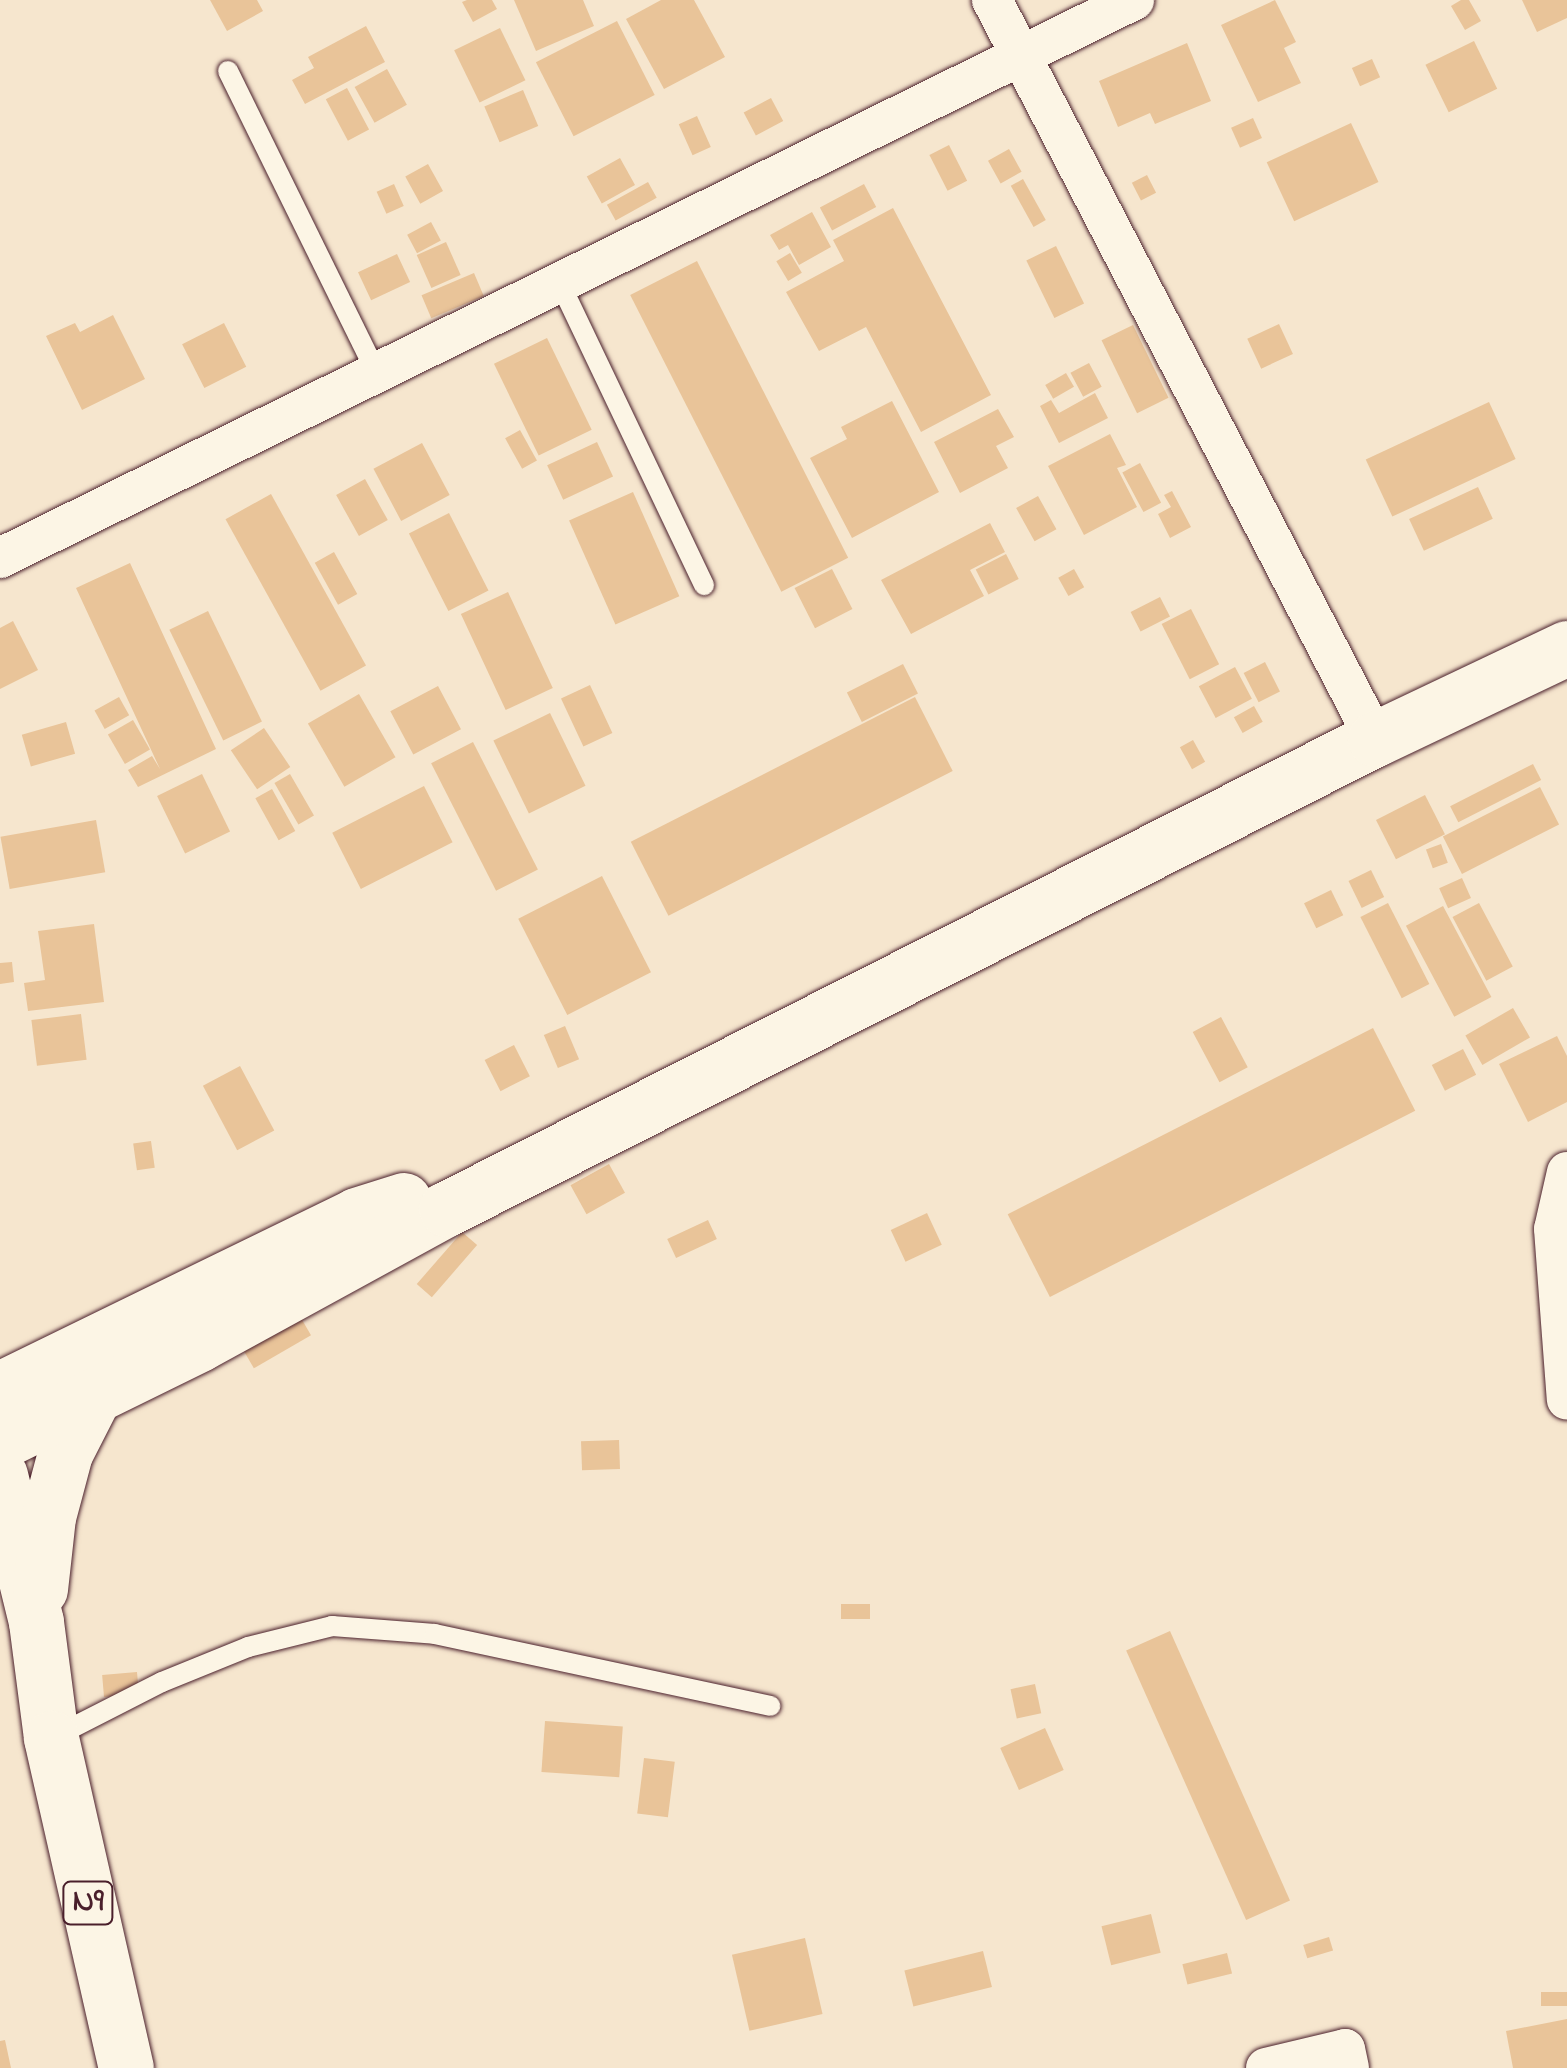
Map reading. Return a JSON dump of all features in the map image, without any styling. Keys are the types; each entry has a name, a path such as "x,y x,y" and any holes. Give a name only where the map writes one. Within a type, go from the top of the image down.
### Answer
{"main road":[{"path":"0,1442 446,1209 1375,739 1567,648"},
{"path":"0,1389 356,1215 401,1199 446,1209"},
{"path":"11,1623 48,1517 60,1469 94,1396"},
{"path":"0,1474 11,1623 51,1738"},
{"name":"N9","path":"51,1738 126,2068"}],"street":[{"path":"992,0 1375,739"},
{"path":"0,558 1134,0"},
{"path":"1567,1172 1554,1229 1567,1400"},
{"path":"1266,2068 1345,2049 1349,2068"}],"lane":[{"path":"228,71 376,372"},
{"path":"560,281 704,585"},
{"path":"51,1738 162,1682 248,1647 332,1626 436,1634 770,1706"}],"building":[{"path":"210,0 257,0 263,11 227,31"},
{"path":"492,0 497,9 473,22 462,2"},
{"path":"514,0 583,0 594,26 536,51"},
{"path":"661,0 694,0 725,57 664,89 626,19"},
{"path":"1275,0 1296,42 1284,48 1301,83 1258,102 1221,25"},
{"path":"1469,0 1481,21 1465,30 1451,6"},
{"path":"1522,0 1567,0 1567,18 1537,32"},
{"path":"617,21 655,95 574,136 536,62"},
{"path":"366,26 385,62 305,104 292,80 314,68 308,57"},
{"path":"500,28 525,80 480,102 454,50"},
{"path":"1474,41 1497,89 1449,112 1425,65"},
{"path":"1187,43 1211,101 1155,124 1150,113 1118,127 1099,81"},
{"path":"1372,59 1380,77 1360,86 1352,68"},
{"path":"387,69 407,105 375,123 355,87"},
{"path":"347,88 369,129 348,141 326,99"},
{"path":"523,90 538,126 500,142 484,106"},
{"path":"771,98 783,121 756,136 744,113"},
{"path":"697,116 711,147 693,155 679,124"},
{"path":"1253,118 1262,138 1240,148 1231,128"},
{"path":"1351,123 1378,182 1294,221 1267,162"},
{"path":"949,145 967,181 948,191 929,155"},
{"path":"1009,149 1022,172 1001,183 988,161"},
{"path":"620,158 635,185 602,204 587,176"},
{"path":"428,164 443,191 420,204 405,177"},
{"path":"1147,175 1156,193 1141,201 1132,183"},
{"path":"1023,179 1046,220 1034,227 1011,186"},
{"path":"648,182 657,198 616,221 607,205"},
{"path":"394,184 404,206 386,214 377,192"},
{"path":"864,184 876,207 832,230 820,207"},
{"path":"893,208 991,395 921,432 866,327 819,351 786,292 844,261 833,240"},
{"path":"812,212 831,247 799,265 788,245 779,250 770,235"},
{"path":"431,222 441,241 417,253 407,235"},
{"path":"446,242 461,275 431,288 417,255"},
{"path":"1056,246 1084,304 1054,318 1026,260"},
{"path":"790,253 802,273 788,281 776,261"},
{"path":"397,254 410,282 371,300 358,272"},
{"path":"697,261 848,558 781,592 630,295"},
{"path":"474,273 484,296 431,318 422,295"},
{"path":"113,315 145,379 82,410 46,336 75,323 80,332"},
{"path":"224,323 246,367 204,388 182,344"},
{"path":"1279,324 1293,354 1261,369 1247,339"},
{"path":"1133,325 1169,398 1137,413 1102,340"},
{"path":"547,338 592,430 539,456 494,364"},
{"path":"1089,363 1102,387 1083,397 1070,373"},
{"path":"1066,373 1074,387 1053,399 1045,385"},
{"path":"1095,393 1108,418 1059,443 1040,406 1051,400 1059,413"},
{"path":"892,401 939,492 852,538 810,458 847,439 841,427"},
{"path":"1489,402 1516,459 1392,517 1366,459"},
{"path":"998,409 1014,437 996,446 1008,468 960,493 934,442"},
{"path":"520,430 537,461 522,469 505,438"},
{"path":"1110,434 1126,465 1117,468 1137,507 1084,535 1048,466"},
{"path":"597,442 613,476 563,500 547,465"},
{"path":"422,443 450,495 401,521 373,469"},
{"path":"1140,463 1161,503 1143,512 1122,472"},
{"path":"365,479 388,520 359,536 336,495"},
{"path":"1478,487 1493,519 1424,551 1409,519"},
{"path":"1172,491 1191,527 1170,538 1158,514 1171,507 1164,495"},
{"path":"633,492 679,596 615,625 569,520"},
{"path":"271,494 366,665 321,691 226,519"},
{"path":"1038,496 1056,529 1035,541 1016,508"},
{"path":"449,513 488,591 448,611 409,533"},
{"path":"990,523 1005,552 970,570 984,596 911,634 881,580"},
{"path":"334,552 357,594 338,605 315,563"},
{"path":"1006,554 1019,579 988,594 976,569"},
{"path":"130,563 216,749 138,787 128,770 152,756 160,769 76,588"},
{"path":"832,569 852,609 815,628 795,588"},
{"path":"1074,569 1084,587 1068,596 1058,578"},
{"path":"508,592 553,688 506,710 461,614"},
{"path":"1160,597 1170,617 1141,632 1131,612"},
{"path":"1191,609 1219,664 1190,679 1162,624"},
{"path":"208,611 262,722 223,740 169,630"},
{"path":"13,621 38,670 0,689 0,628"},
{"path":"1265,662 1280,691 1259,702 1244,673"},
{"path":"903,664 918,693 862,722 847,693"},
{"path":"1235,667 1252,699 1216,718 1199,686"},
{"path":"590,685 612,733 583,747 561,699"},
{"path":"438,686 461,729 413,755 390,711"},
{"path":"359,694 396,757 344,787 308,724"},
{"path":"119,697 129,715 105,729 95,711"},
{"path":"915,697 953,771 668,916 631,842"},
{"path":"1254,706 1263,722 1243,733 1234,717"},
{"path":"550,713 586,786 529,813 493,741"},
{"path":"133,720 150,749 125,764 108,734"},
{"path":"66,722 75,754 31,766 22,735"},
{"path":"264,728 290,767 257,789 231,750"},
{"path":"1193,740 1205,762 1192,769 1180,747"},
{"path":"473,742 538,869 496,891 431,763"},
{"path":"1533,764 1541,780 1458,822 1450,806"},
{"path":"202,774 230,832 185,853 157,796"},
{"path":"290,774 314,816 298,825 274,783"},
{"path":"424,786 453,842 361,889 332,833"},
{"path":"1540,787 1559,824 1462,874 1443,836"},
{"path":"272,789 295,831 279,840 255,798"},
{"path":"1425,795 1445,834 1396,859 1376,820"},
{"path":"96,820 105,872 10,889 0,837"},
{"path":"1441,844 1448,863 1433,868 1426,849"},
{"path":"1371,870 1384,897 1362,908 1349,881"},
{"path":"602,876 651,972 567,1015 518,919"},
{"path":"1462,878 1471,898 1448,908 1439,888"},
{"path":"1331,890 1343,915 1316,928 1304,903"},
{"path":"1388,903 1429,984 1402,998 1360,917"},
{"path":"1479,903 1513,967 1486,981 1453,917"},
{"path":"1443,906 1491,997 1454,1017 1406,926"},
{"path":"94,924 104,1002 28,1011 24,983 45,980 38,931"},
{"path":"12,962 14,982 0,984 0,963"},
{"path":"1513,1008 1530,1037 1482,1065 1465,1036"},
{"path":"81,1014 87,1060 37,1066 31,1020"},
{"path":"1221,1017 1248,1067 1220,1082 1193,1032"},
{"path":"565,1026 579,1059 558,1068 544,1035"},
{"path":"1373,1028 1415,1111 1050,1297 1008,1214"},
{"path":"1557,1036 1567,1056 1567,1102 1528,1122 1499,1064"},
{"path":"514,1045 530,1076 500,1091 485,1060"},
{"path":"1463,1049 1476,1075 1445,1091 1432,1065"},
{"path":"240,1066 274,1130 237,1150 203,1086"},
{"path":"151,1141 155,1168 137,1170 133,1144"},
{"path":"609,1164 625,1193 587,1214 571,1185"},
{"path":"927,1213 942,1245 906,1262 891,1230"},
{"path":"708,1220 717,1239 676,1258 667,1239"},
{"path":"462,1232 477,1245 432,1297 417,1284"},
{"path":"301,1318 311,1335 254,1368 244,1351"},
{"path":"619,1440 620,1469 582,1470 581,1441"},
{"path":"841,1604 870,1604 870,1619 841,1619"},
{"path":"1170,1631 1290,1900 1246,1920 1126,1651"},
{"path":"137,1672 139,1694 104,1697 102,1675"},
{"path":"1035,1684 1041,1713 1017,1719 1011,1689"},
{"path":"545,1721 623,1726 619,1777 541,1772"},
{"path":"1045,1728 1064,1770 1019,1790 1000,1748"},
{"path":"644,1758 675,1762 668,1817 637,1814"},
{"path":"1151,1914 1161,1953 1111,1965 1102,1926"},
{"path":"1329,1937 1333,1950 1307,1958 1303,1945"},
{"path":"805,1938 823,2014 749,2031 732,1955"},
{"path":"983,1951 992,1987 913,2006 904,1971"},
{"path":"1227,1953 1232,1973 1187,1985 1182,1964"},
{"path":"1541,1992 1567,1992 1567,2006 1541,2006"},
{"path":"1567,2019 1567,2068 1513,2068 1506,2031"},
{"path":"5,2040 11,2068 0,2068 0,2041"}]}
